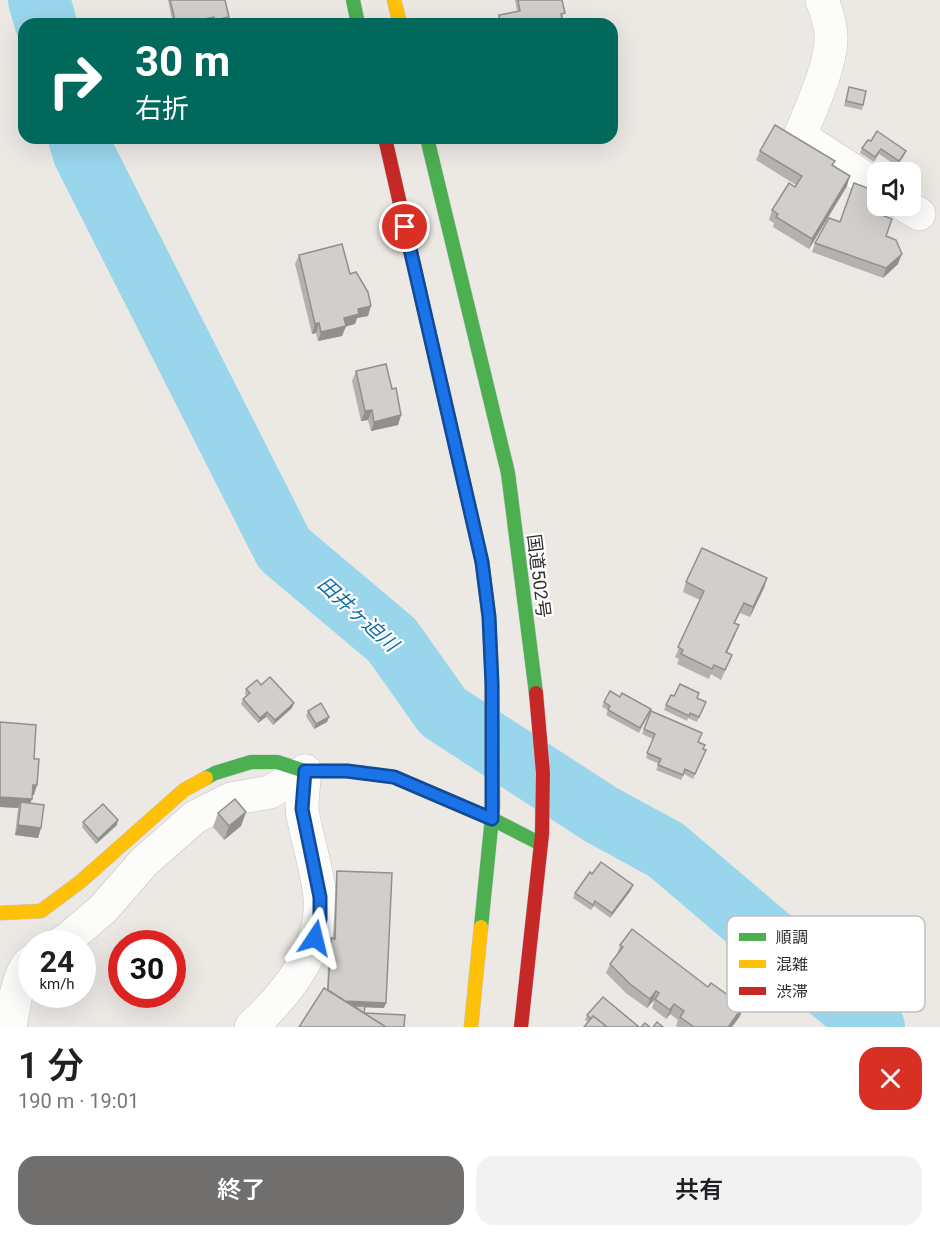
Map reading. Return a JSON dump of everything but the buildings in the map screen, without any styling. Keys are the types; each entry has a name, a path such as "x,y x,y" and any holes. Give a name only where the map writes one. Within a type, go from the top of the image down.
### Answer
{"main road":[{"path":"353,0 357,18"},
{"path":"394,0 398,18"},
{"path":"386,144 482,562 489,617 492,684 492,813 471,1027"},
{"name":"国道502号","path":"428,144 508,473 537,701 543,773 542,839 521,1027"},
{"path":"0,913 41,911 80,882 184,790 215,773 251,762 277,762 305,771 347,771 394,777 492,813 542,839"}],"street":[{"path":"822,0 830,26 831,41 819,86 800,136 867,180"},
{"path":"78,930 103,909 144,862 195,817 231,798 270,792 305,771"},
{"path":"251,1027 267,1013 287,989 306,961 320,919 320,897 302,809 305,771"},
{"path":"10,1027 18,998"}],"waterway":[{"name":"田井ヶ迫川","path":"39,0 44,18"},
{"name":"田井ヶ迫川","path":"81,144 284,549 392,640 443,712 600,814 666,850 744,916"},
{"name":"田井ヶ迫川","path":"856,1012 874,1027"}],"traffic: fast":[{"path":"353,0 357,18"},
{"path":"428,144 508,473 536,693"},
{"path":"442,388 482,562 489,617 493,807 481,927"},
{"path":"206,778 251,762 277,762 305,771 347,771 394,777 492,819 541,844"}],"traffic: slow":[{"path":"394,0 398,18"},
{"path":"0,913 41,911 80,882 184,790 206,778"},
{"path":"471,1027 481,927"}],"traffic: jam":[{"path":"386,144 442,388"},
{"path":"521,1027 542,834 543,773 536,693"}],"route":[{"path":"315,938 320,919 320,897 302,809 305,771 347,771 394,777 492,819 492,684 489,617 482,562 405,227"}]}
